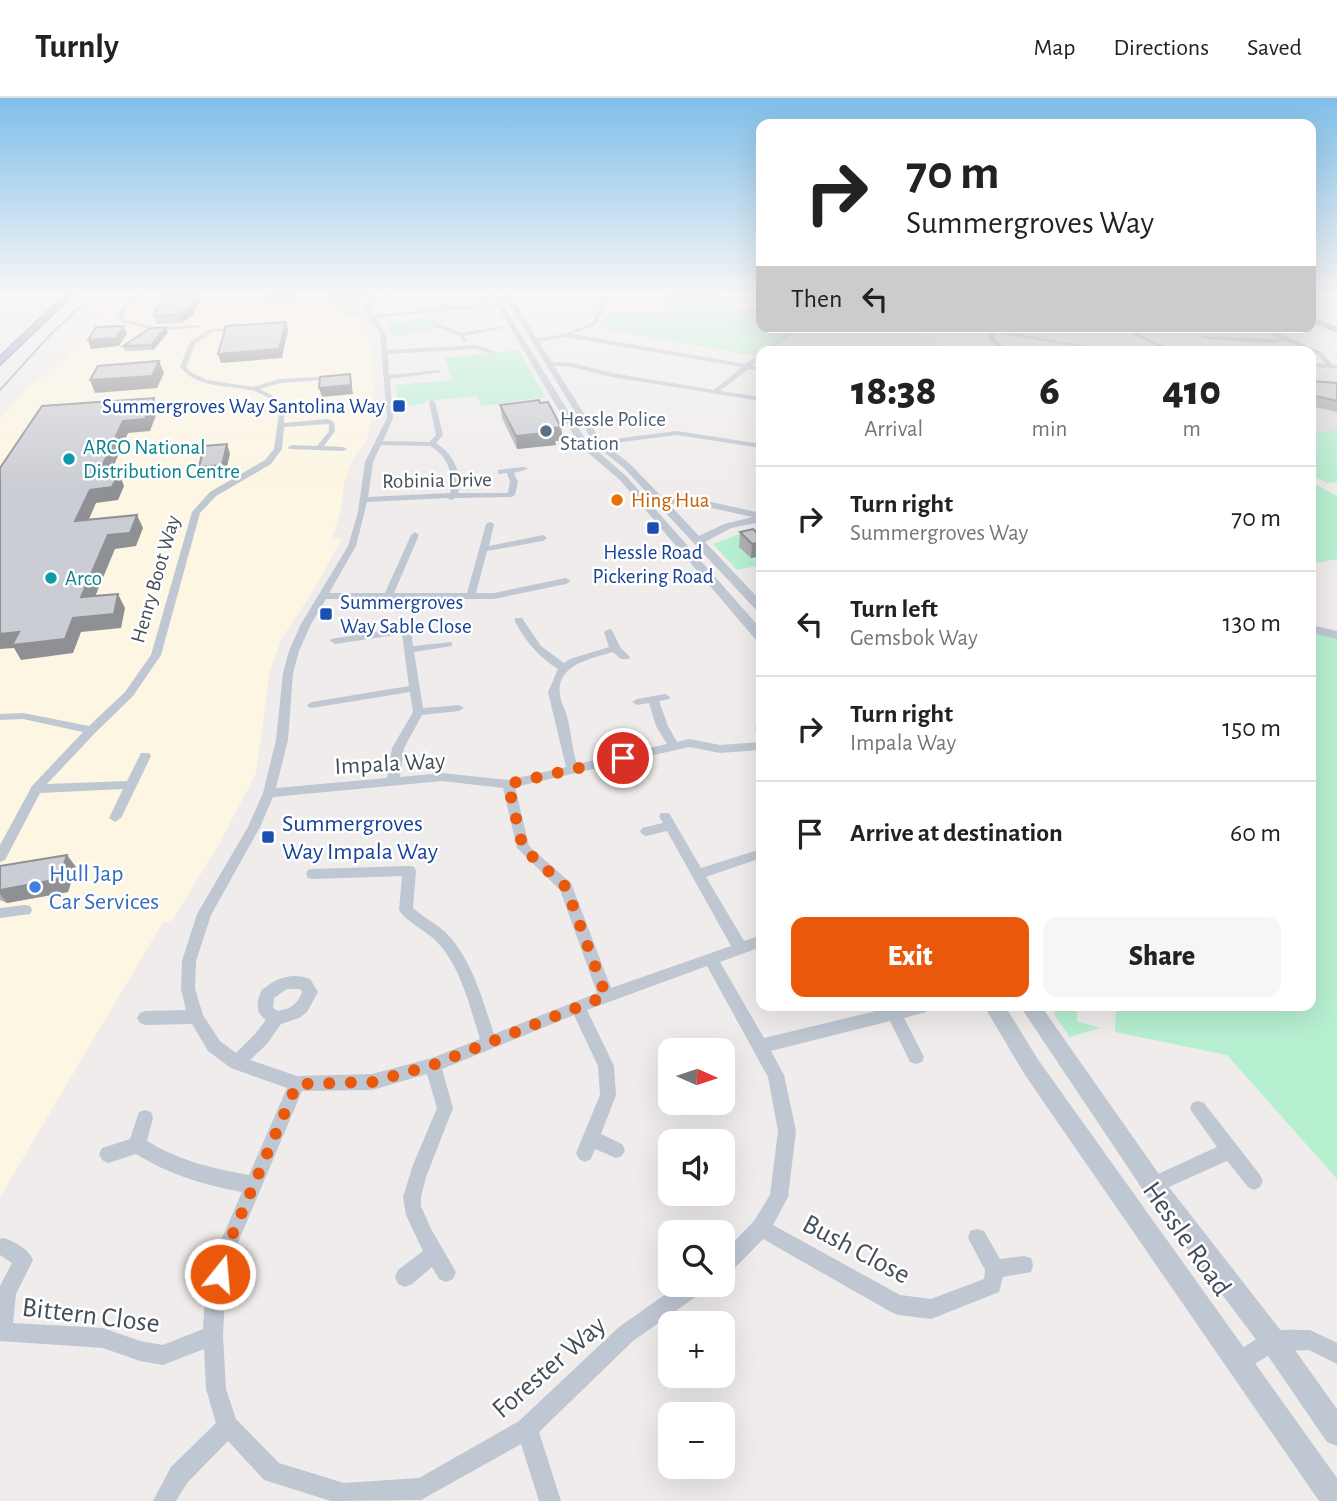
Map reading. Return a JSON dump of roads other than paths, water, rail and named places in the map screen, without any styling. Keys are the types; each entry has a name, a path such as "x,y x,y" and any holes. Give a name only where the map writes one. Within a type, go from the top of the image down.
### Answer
{"street":[{"path":"187,357 183,367 188,375 208,382 254,389 283,404 280,425 328,421 332,423 332,431 319,448"},
{"path":"386,357 390,418 369,462 364,500 352,546 306,624 288,673 282,740 269,793 254,827 204,914 189,961 188,989 196,1017 214,1046 237,1063 297,1084 372,1082 433,1065 606,996 756,943"},
{"path":"531,357 583,444 623,478 756,630"},
{"path":"545,357 598,443 627,466 756,603"},
{"path":"696,357 756,368"},
{"path":"716,391 756,358"},
{"path":"549,364 575,365 612,374 756,398"},
{"path":"1316,365 1335,367"},
{"path":"387,377 439,372"},
{"path":"254,389 279,381 335,377"},
{"path":"304,379 305,388"},
{"path":"420,407 433,404 440,435 431,444"},
{"name":"Henry Boot Way","path":"0,857 36,789 129,694 156,655 197,512 214,494 268,462 278,449 280,425"},
{"path":"598,443 677,433 756,445"},
{"path":"378,443 431,444 444,451 457,481 457,489 452,498"},
{"path":"292,447 343,449"},
{"name":"Robinia Drive","path":"511,495 514,482 506,472 524,469"},
{"name":"Robinia Drive","path":"364,500 412,496 452,498 511,495 521,501"},
{"path":"661,502 688,500 756,516"},
{"path":"697,541 728,526 756,518"},
{"path":"471,596 490,524"},
{"path":"388,597 415,535"},
{"path":"484,549 543,538"},
{"path":"399,546 410,546"},
{"path":"324,596 494,596 566,581"},
{"path":"519,620 545,657 564,668"},
{"path":"335,641 406,630 418,712 398,748 393,781"},
{"path":"1316,630 1337,635"},
{"path":"609,632 615,648 625,657"},
{"path":"409,650 449,644"},
{"path":"573,769 563,740 563,723 555,705 553,684 564,668 583,657 615,648"},
{"path":"313,705 414,688"},
{"path":"637,702 659,699 662,726 674,746"},
{"path":"418,712 459,708"},
{"path":"0,717 23,716 91,730"},
{"name":"Impala Way","path":"269,793 442,777 508,784 689,743 720,749 756,746"},
{"path":"116,818 145,756"},
{"path":"508,784 523,848 566,887 606,996"},
{"path":"36,789 130,785"},
{"path":"646,831 668,821 740,948"},
{"path":"697,875 756,854"},
{"path":"313,874 409,871 406,910 418,922 443,938 461,968 489,1043"},
{"path":"0,913 25,910"},
{"path":"710,958 776,1075 787,1131 779,1197 761,1228 735,1254"},
{"path":"578,1007 606,1066 607,1095 588,1145 616,1150"},
{"path":"761,1046 906,1011"},
{"name":"Hessle Road","path":"998,1011 1032,1068 1336,1501"},
{"name":"Hessle Road","path":"1033,1011 1153,1185 1273,1340 1337,1432"},
{"path":"894,1014 916,1057"},
{"path":"145,1018 196,1017"},
{"path":"237,1063 261,1039 276,1018"},
{"path":"433,1065 445,1108 412,1198 419,1224 446,1272"},
{"name":"Forester Way","path":"297,1084 225,1252 215,1296 213,1335 216,1389 228,1426 272,1472 344,1498 421,1489 527,1429 626,1334 679,1297"},
{"path":"1198,1108 1254,1181"},
{"path":"137,1145 145,1118"},
{"path":"137,1145 155,1157 203,1176 253,1185"},
{"path":"108,1154 137,1145"},
{"path":"1153,1185 1229,1151"},
{"name":"Bush Close","path":"761,1228 898,1305 932,1309 992,1285 995,1269"},
{"path":"977,1238 995,1269 1024,1265"},
{"name":"Bittern Close","path":"4,1247 24,1261 7,1292 1,1333 103,1338 140,1352 163,1355 213,1335"},
{"path":"405,1277 435,1253"},
{"path":"1239,1363 1273,1340 1310,1340 1337,1354"},
{"path":"164,1501 179,1475 228,1426"},
{"path":"527,1429 550,1501"}],"railway":[{"path":"0,390 30,357"}],"place":[{"name":"Summergroves Way Santolina Way","path":"399,406"},
{"name":"Hessle Police Station","path":"546,431"},
{"name":"ARCO National Distribution Centre","path":"69,459"},
{"name":"Hing Hua","path":"617,500"},
{"name":"Hessle Road Pickering Road","path":"653,528"},
{"name":"Arco","path":"51,578"},
{"name":"Summergroves Way Sable Close","path":"326,614"},
{"name":"Summergroves Way Impala Way","path":"268,837"},
{"name":"Hull Jap Car Services","path":"35,887"}]}
